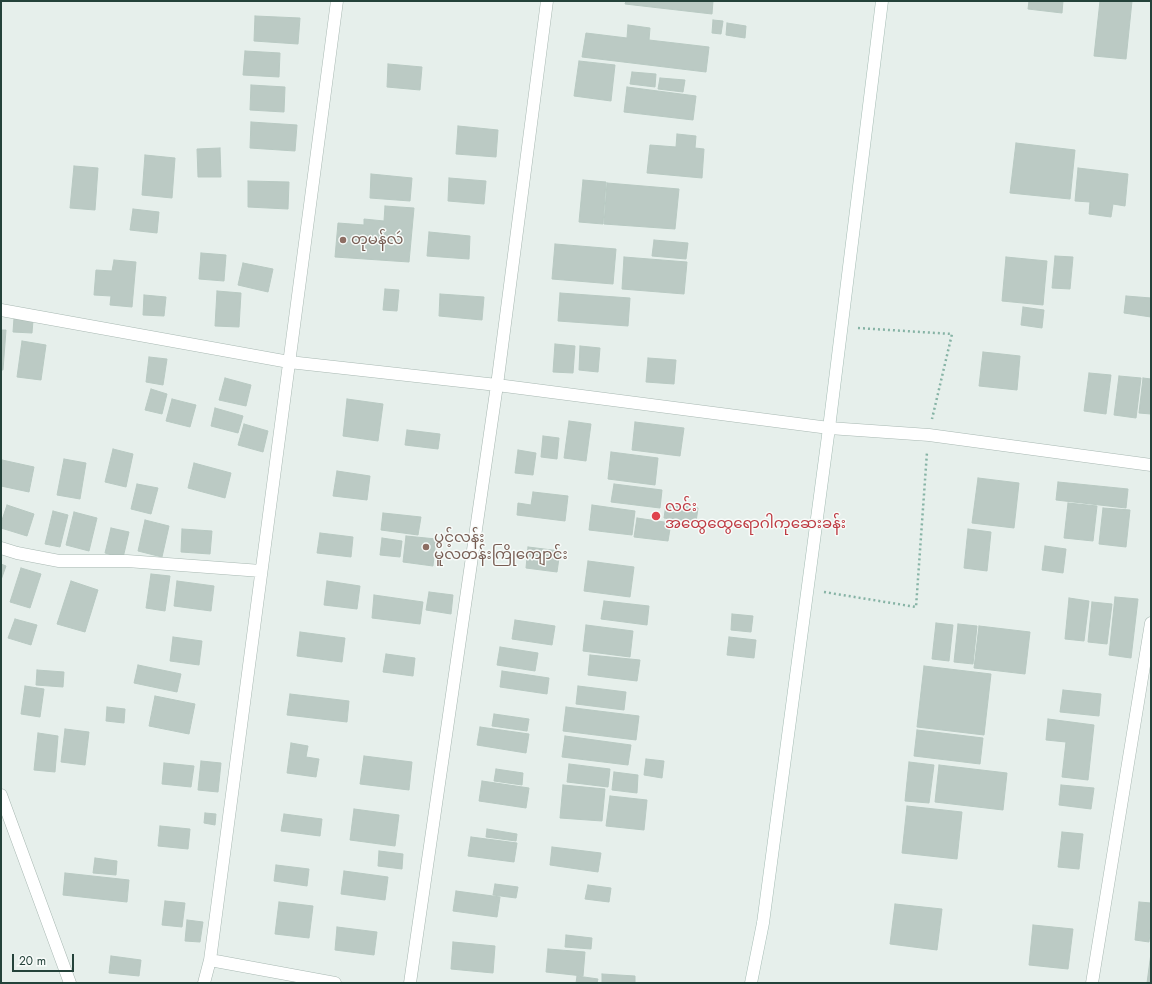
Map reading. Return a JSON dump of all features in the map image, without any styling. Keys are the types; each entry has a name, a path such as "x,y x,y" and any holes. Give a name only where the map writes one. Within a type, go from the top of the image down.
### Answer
{"street":[{"path":"204,983 210,960 337,1"},
{"path":"410,983 497,385 547,1"},
{"path":"751,983 762,923 829,428 882,1"},
{"path":"1,310 289,362 497,385 829,428 929,435 1151,465"},
{"path":"1,548 17,553 59,561 127,561 261,572"},
{"path":"1092,983 1151,623"},
{"path":"1,795 70,983"},
{"path":"210,960 335,983"}],"path":[{"path":"807,589 916,607 929,435 952,334 842,326"}],"building":[{"path":"626,1 713,1 712,14 625,4"},
{"path":"1029,1 1063,1 1062,13 1028,9"},
{"path":"1100,1 1132,1 1126,59 1094,56"},
{"path":"255,16 300,18 298,44 254,41"},
{"path":"713,20 723,21 721,34 712,33"},
{"path":"727,23 746,26 745,38 726,35"},
{"path":"628,25 650,28 649,40 709,47 706,72 582,57 586,33 627,38"},
{"path":"245,51 280,53 279,77 243,75"},
{"path":"579,61 615,65 611,101 574,96"},
{"path":"388,64 422,67 420,90 387,87"},
{"path":"632,72 656,74 655,87 630,84"},
{"path":"660,78 685,80 683,92 658,89"},
{"path":"251,85 285,87 284,112 250,110"},
{"path":"627,87 696,96 693,120 624,112"},
{"path":"251,122 297,125 295,151 250,148"},
{"path":"458,126 498,130 496,157 456,154"},
{"path":"677,134 696,136 695,148 704,149 702,178 647,173 650,145 676,147"},
{"path":"1016,143 1075,150 1070,199 1010,193"},
{"path":"220,148 221,177 198,177 197,149"},
{"path":"145,155 175,158 172,198 142,195"},
{"path":"74,166 98,168 95,210 70,208"},
{"path":"1078,168 1128,174 1125,206 1113,204 1111,217 1089,214 1090,202 1075,201"},
{"path":"371,174 412,178 410,201 370,198"},
{"path":"449,178 486,181 484,204 448,201"},
{"path":"583,180 606,182 603,224 579,222"},
{"path":"248,181 289,182 288,209 248,207"},
{"path":"607,183 679,189 675,229 604,224"},
{"path":"385,206 414,208 409,262 335,257 338,223 364,225 364,219 384,221"},
{"path":"133,209 159,212 157,233 130,230"},
{"path":"429,232 470,236 469,259 427,256"},
{"path":"654,240 688,243 686,259 652,256"},
{"path":"555,244 616,249 613,284 552,279"},
{"path":"201,253 226,255 224,281 199,279"},
{"path":"1055,256 1073,257 1070,289 1052,288"},
{"path":"624,257 687,262 684,294 622,289"},
{"path":"1006,257 1047,261 1043,305 1002,301"},
{"path":"114,260 136,262 132,307 110,305 111,296 94,295 96,270 112,271"},
{"path":"243,263 273,269 268,292 238,285"},
{"path":"385,289 399,290 397,311 383,310"},
{"path":"217,291 241,293 239,327 215,326"},
{"path":"560,293 630,298 628,326 558,321"},
{"path":"440,294 484,297 482,320 439,316"},
{"path":"144,295 166,297 164,316 143,315"},
{"path":"1126,296 1151,298 1151,317 1124,313"},
{"path":"1023,307 1044,310 1042,328 1021,325"},
{"path":"14,318 33,320 32,333 13,332"},
{"path":"1,330 6,330 3,370 1,370"},
{"path":"22,341 46,345 41,380 17,377"},
{"path":"555,344 575,346 573,373 553,372"},
{"path":"580,346 600,348 598,372 579,370"},
{"path":"983,352 1020,356 1017,390 979,386"},
{"path":"149,357 167,359 163,385 146,382"},
{"path":"648,358 676,360 674,384 646,382"},
{"path":"1089,373 1111,375 1106,414 1084,411"},
{"path":"1119,376 1141,378 1136,418 1114,415"},
{"path":"225,378 251,385 246,406 219,400"},
{"path":"1143,378 1151,379 1151,414 1139,413"},
{"path":"151,389 167,394 162,414 145,410"},
{"path":"172,399 196,405 190,427 166,421"},
{"path":"347,399 383,404 378,441 343,436"},
{"path":"215,408 243,416 238,433 211,426"},
{"path":"569,421 591,424 586,461 564,458"},
{"path":"635,422 684,428 680,456 632,450"},
{"path":"244,424 268,431 263,452 238,445"},
{"path":"407,430 440,434 438,449 405,445"},
{"path":"543,436 559,438 557,459 541,457"},
{"path":"113,449 133,454 126,487 105,482"},
{"path":"518,450 536,453 533,475 515,473"},
{"path":"611,452 658,458 655,485 608,479"},
{"path":"64,459 86,463 80,499 57,495"},
{"path":"2,460 34,467 29,492 1,486"},
{"path":"194,463 231,473 225,498 188,488"},
{"path":"337,471 370,476 367,500 333,496"},
{"path":"978,478 1019,483 1014,528 972,523"},
{"path":"1058,482 1128,489 1126,508 1056,500"},
{"path":"137,484 158,488 151,514 131,509"},
{"path":"614,484 662,490 660,508 611,502"},
{"path":"533,492 568,496 565,521 517,515 518,503 531,505"},
{"path":"1068,503 1097,506 1093,541 1064,538"},
{"path":"666,504 698,508 696,522 664,518"},
{"path":"7,505 34,514 27,536 1,528 1,523"},
{"path":"592,505 635,511 632,535 589,530"},
{"path":"1103,508 1130,510 1126,547 1099,544"},
{"path":"53,511 68,515 60,547 45,544"},
{"path":"74,512 97,518 89,551 66,545"},
{"path":"383,513 421,517 418,535 381,530"},
{"path":"637,518 671,523 668,541 634,537"},
{"path":"145,520 169,526 162,557 138,551"},
{"path":"111,528 129,532 123,558 105,553"},
{"path":"182,529 212,531 210,554 181,552"},
{"path":"968,529 991,532 987,571 964,568"},
{"path":"320,533 353,537 351,557 317,553"},
{"path":"406,536 436,539 433,566 403,562"},
{"path":"382,538 402,541 400,557 380,555"},
{"path":"1045,546 1066,549 1063,573 1042,570"},
{"path":"528,547 560,551 557,572 526,568"},
{"path":"588,561 634,567 630,597 584,591"},
{"path":"1,564 6,566 1,580"},
{"path":"21,568 41,574 30,608 10,602"},
{"path":"151,574 170,576 165,611 146,608"},
{"path":"71,581 98,590 85,632 57,624"},
{"path":"177,581 214,586 211,611 174,606"},
{"path":"327,581 360,586 357,609 324,605"},
{"path":"429,592 453,595 451,614 426,610"},
{"path":"374,595 423,602 420,624 372,618"},
{"path":"1115,597 1138,599 1131,658 1109,655"},
{"path":"1069,598 1089,601 1084,641 1065,639"},
{"path":"604,601 649,606 647,625 601,619"},
{"path":"1092,602 1112,604 1107,644 1088,642"},
{"path":"732,614 753,616 751,632 731,630"},
{"path":"15,619 37,625 31,645 8,638"},
{"path":"515,620 555,626 552,645 512,639"},
{"path":"936,623 953,625 949,661 932,659"},
{"path":"958,624 977,626 973,664 954,662"},
{"path":"586,625 633,631 630,657 583,651"},
{"path":"979,626 1030,632 1025,674 974,668"},
{"path":"300,632 345,638 342,662 297,656"},
{"path":"173,637 202,641 199,665 170,661"},
{"path":"729,637 756,640 754,658 727,655"},
{"path":"500,647 538,653 535,671 497,665"},
{"path":"386,654 415,658 413,676 383,672"},
{"path":"590,655 640,660 637,681 588,675"},
{"path":"138,665 181,674 177,692 134,683"},
{"path":"924,666 991,674 984,735 917,727"},
{"path":"37,670 64,672 63,687 36,685"},
{"path":"502,671 549,678 547,694 500,687"},
{"path":"25,686 44,689 40,717 21,714"},
{"path":"578,686 626,692 624,710 576,704"},
{"path":"1063,690 1101,694 1099,716 1060,712"},
{"path":"290,694 349,701 347,722 287,715"},
{"path":"155,696 195,704 189,734 149,726"},
{"path":"107,707 125,709 124,723 106,721"},
{"path":"566,707 639,716 636,740 563,731"},
{"path":"494,714 529,719 527,731 492,726"},
{"path":"1048,719 1094,725 1088,780 1062,777 1066,742 1046,740"},
{"path":"480,727 529,734 526,753 477,745"},
{"path":"65,729 89,732 85,765 61,762"},
{"path":"917,730 983,738 980,764 914,756"},
{"path":"38,733 58,736 55,772 34,770"},
{"path":"565,736 631,745 628,765 562,757"},
{"path":"291,743 308,746 306,757 319,759 316,777 287,773"},
{"path":"364,756 412,762 409,790 360,784"},
{"path":"646,759 664,761 662,778 644,775"},
{"path":"201,761 221,763 218,792 198,790"},
{"path":"909,762 934,765 929,803 905,801"},
{"path":"164,763 194,766 191,787 162,784"},
{"path":"569,764 610,769 608,787 567,782"},
{"path":"939,765 1007,773 1003,810 935,802"},
{"path":"496,769 523,773 522,785 494,781"},
{"path":"614,772 638,775 637,793 612,790"},
{"path":"482,781 529,788 526,808 479,801"},
{"path":"563,785 605,789 602,821 560,818"},
{"path":"1061,785 1094,788 1091,809 1059,805"},
{"path":"610,796 647,800 644,830 606,826"},
{"path":"907,806 962,812 957,859 902,853"},
{"path":"354,809 399,815 395,846 350,840"},
{"path":"205,813 216,814 215,825 204,823"},
{"path":"284,814 322,819 320,836 281,831"},
{"path":"160,826 190,829 188,849 158,846"},
{"path":"487,829 517,834 516,841 486,837"},
{"path":"1062,832 1083,834 1079,869 1058,867"},
{"path":"471,837 517,843 514,862 468,856"},
{"path":"552,847 601,853 598,872 550,865"},
{"path":"379,851 403,854 402,869 378,866"},
{"path":"95,858 117,861 116,875 93,873"},
{"path":"276,865 309,869 307,886 274,881"},
{"path":"344,871 388,877 385,900 341,894"},
{"path":"65,873 129,880 127,902 63,895"},
{"path":"495,884 518,887 516,898 493,895"},
{"path":"588,885 611,888 609,902 585,899"},
{"path":"456,891 500,897 497,917 453,911"},
{"path":"165,901 185,903 182,927 162,925"},
{"path":"279,902 313,906 309,938 275,934"},
{"path":"1139,902 1151,903 1149,942 1135,940"},
{"path":"895,904 942,909 937,950 890,944"},
{"path":"187,920 203,922 200,942 185,941"},
{"path":"1033,925 1073,929 1068,969 1029,965"},
{"path":"337,927 377,932 374,955 335,950"},
{"path":"566,935 592,938 591,949 565,947"},
{"path":"453,942 495,946 493,973 451,969"},
{"path":"548,949 585,952 583,976 546,972"},
{"path":"1151,953 1151,983 1147,983"},
{"path":"111,956 141,960 139,976 109,973"},
{"path":"602,974 635,976 635,983 602,983"},
{"path":"577,976 598,979 597,983 576,983"}],"place":[{"name":"တုမန်လဴ","path":"343,240"},
{"name":"လင်း အထွေထွေရောဂါကုဆေးခန်း","path":"656,516"},
{"name":"ပွင့်လန်း မူလတန်းကြိုကျောင်း","path":"426,547"}]}
